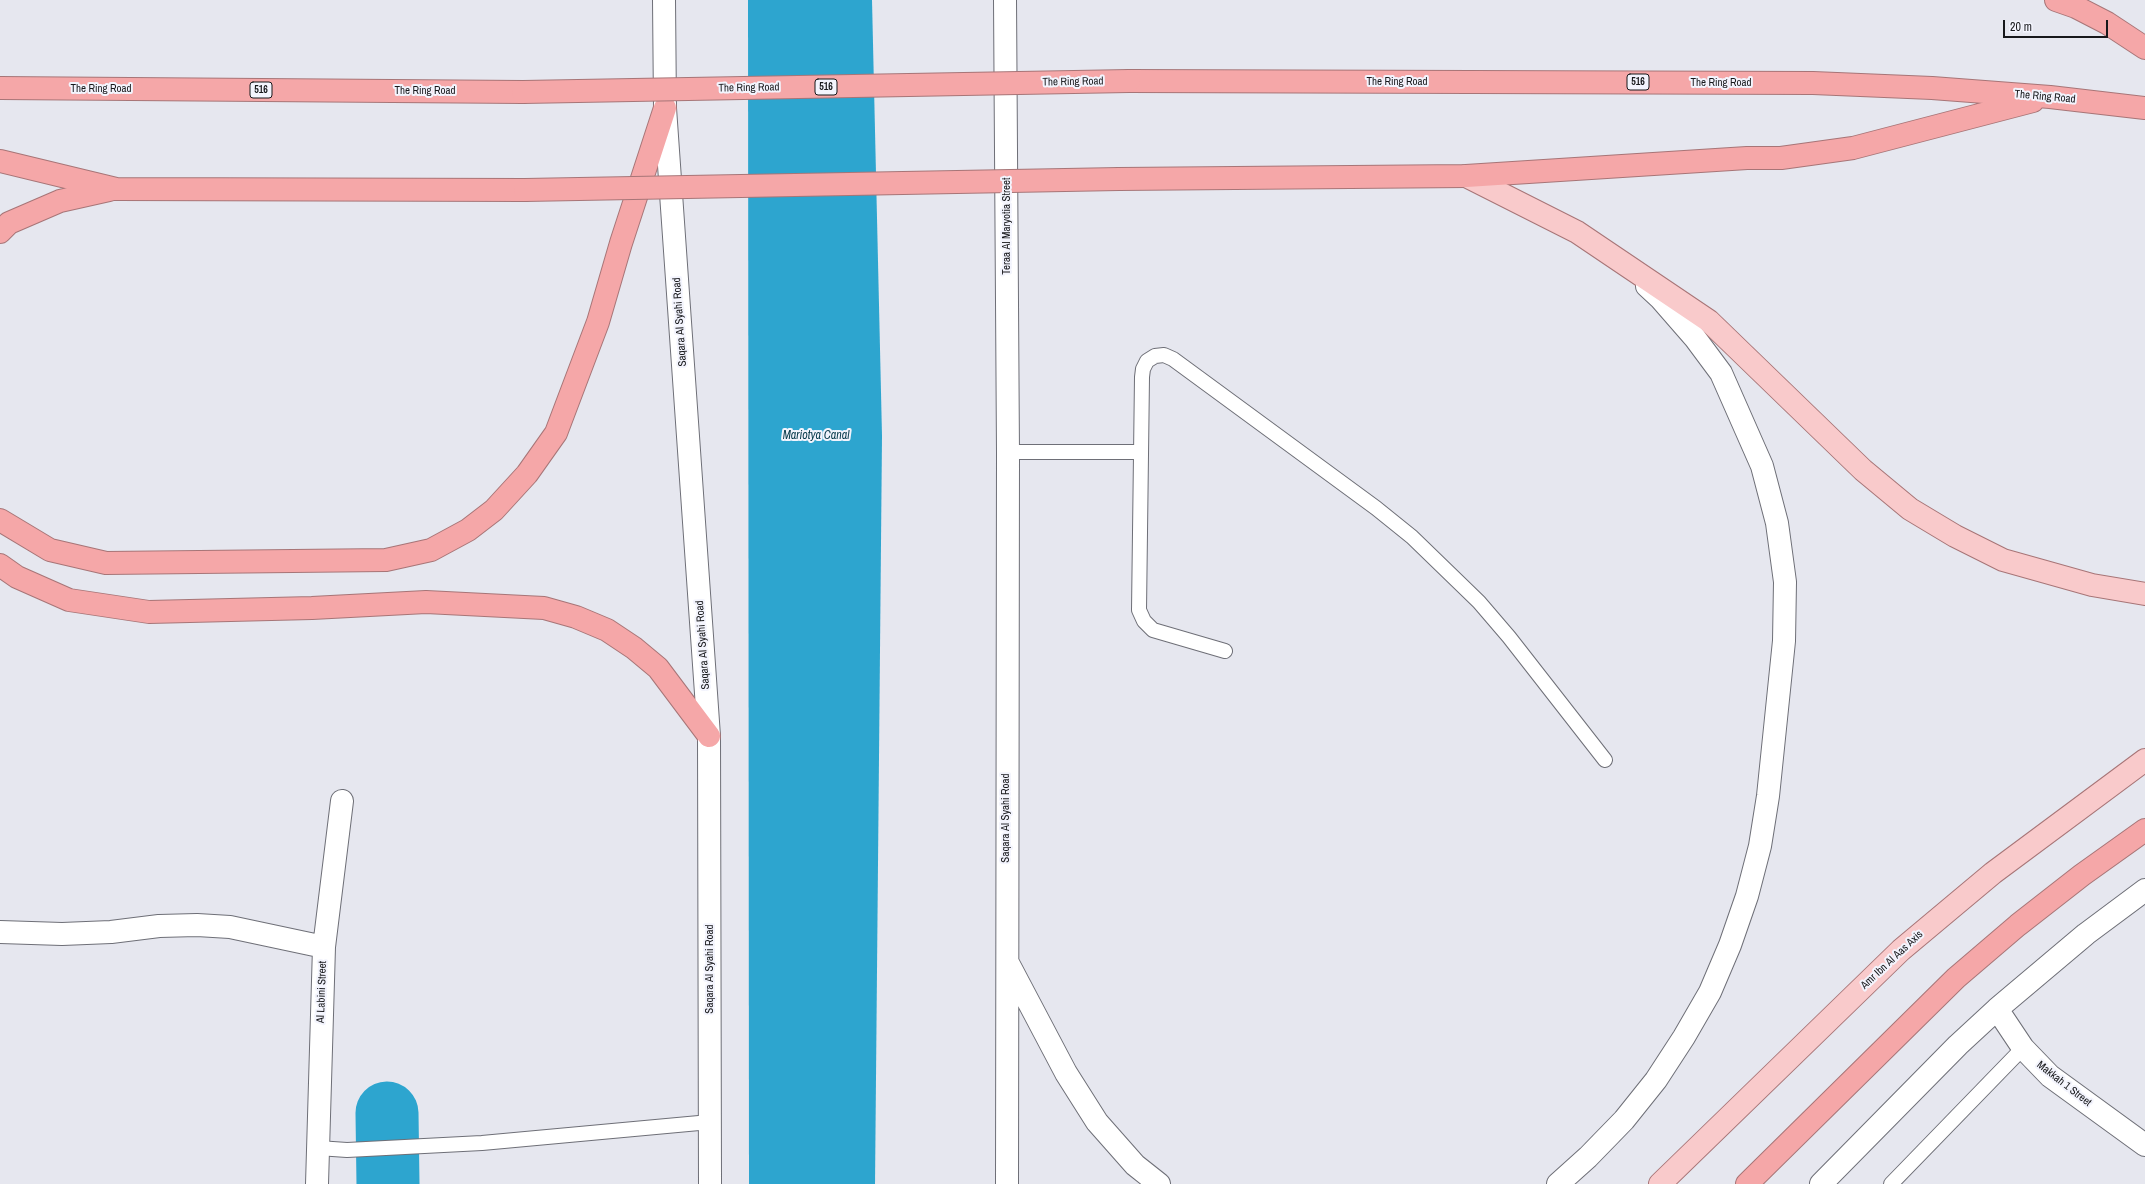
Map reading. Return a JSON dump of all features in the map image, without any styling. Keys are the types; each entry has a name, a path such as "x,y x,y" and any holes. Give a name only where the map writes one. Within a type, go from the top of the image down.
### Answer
{"highway":[{"path":"2056,0 2076,7 2107,23 2145,48"},
{"name":"The Ring Road","path":"0,88 523,92 1129,81 1814,83 1932,88 2050,97 2145,108"},
{"path":"0,232 9,223 60,201 116,189 525,190 1119,179 1466,176 1818,154 1853,148 2050,97"},
{"path":"0,520 50,550 106,563 386,560 431,550 468,530 494,510 522,479 556,433 598,322 621,242 665,108"},
{"path":"0,161 116,189"},
{"path":"0,565 17,577 69,600 149,612 312,608 426,602 544,608 576,617 594,625 634,648 658,668 709,736"},
{"path":"1746,1184 1956,978 2024,920 2082,875 2145,830"}],"main road":[{"path":"664,0 665,108"},
{"name":"Teraa Al Maryotia Street","path":"1005,0 1008,452"},
{"name":"Saqara Al Syahi Road","path":"665,108 709,736 710,1184"},
{"path":"1466,176 1577,232 1621,263 1709,320 1846,454 1910,509 1955,536 2003,560 2092,585 2145,594"},
{"path":"1558,1184 1588,1157 1624,1120 1656,1080 1684,1037 1710,992 1730,945 1747,896 1760,846 1768,796 1784,641 1785,582 1777,523 1762,466 1739,411 1721,373 1695,338 1661,299 1621,263"},
{"name":"Saqara Al Syahi Road","path":"1007,1184 1006,959 1008,452"},
{"name":"Amr Ibn Al Aas Axis","path":"1660,1184 1901,950 1993,873 2145,760"},
{"name":"Al Labini Street","path":"317,1184 324,947 342,801"},
{"path":"1821,1184 1958,1045 1997,1010 2041,971 2141,898"},
{"path":"0,932 62,934 111,932 159,926 197,925 230,927 324,947"},
{"path":"1006,959 1066,1073 1097,1122 1135,1165 1159,1184"},
{"name":"Makkah 1 Street","path":"1997,1010 2023,1048 2050,1076 2145,1145"}],"lane":[{"path":"1225,651 1153,630 1144,621 1139,610 1140,452 1143,369 1147,361 1155,356 1164,355 1173,359 1376,508 1418,543 1479,602 1509,637 1605,760"},
{"path":"1008,452 1140,452"},
{"path":"1891,1184 2023,1048"},
{"path":"318,1148 347,1150 482,1144 710,1122"}],"water":[{"name":"Mariotya Canal","path":"748,0 872,0 882,436 875,1184 749,1184"}],"waterway":[{"path":"387,1113 388,1184"}]}
